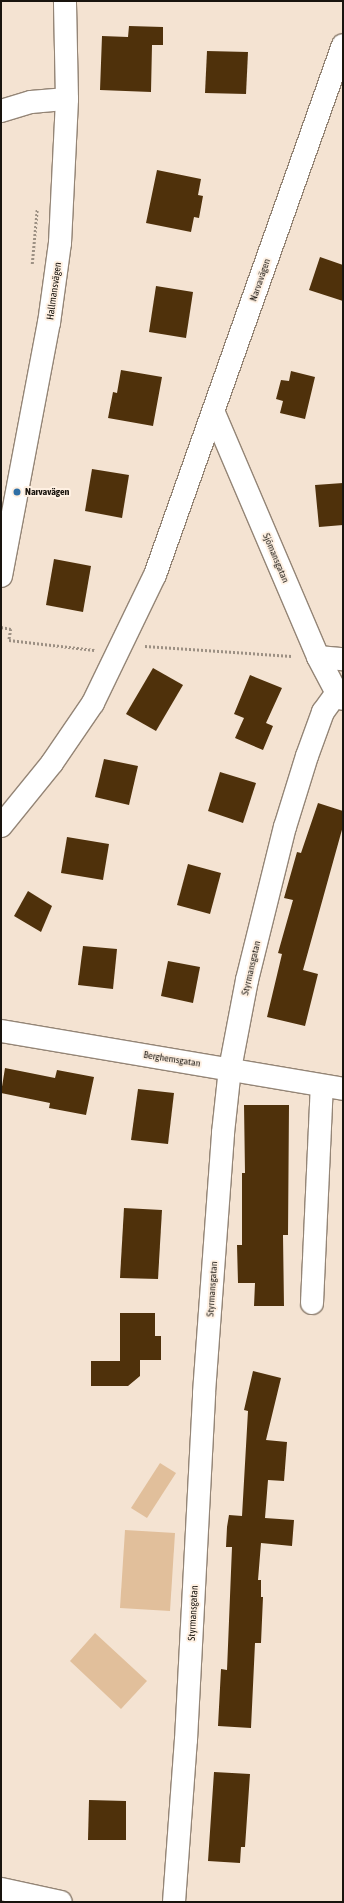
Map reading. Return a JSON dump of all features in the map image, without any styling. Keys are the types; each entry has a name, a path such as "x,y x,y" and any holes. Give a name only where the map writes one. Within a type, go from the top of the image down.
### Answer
{"street":[{"name":"Hallmansvägen","path":"1,576 49,324 60,243 66,99 65,1"},
{"name":"Narvavägen","path":"1,826 52,763 93,703 154,575 214,413 343,45"},
{"path":"1,111 31,102 66,99"},
{"name":"Sjömansgatan","path":"214,413 318,657 340,696"},
{"path":"318,657 343,659"},
{"name":"Styrmansgatan","path":"174,1902 186,1740 204,1393 223,1133 230,1069 247,980 285,827 309,748 323,712 340,696"},
{"name":"Berghemsgatan","path":"1,1031 343,1089"},
{"path":"312,1303 322,1086"},
{"path":"1,1888 61,1902"}],"path":[{"path":"31,272 37,202"},
{"path":"1,627 11,629 8,640 98,650 104,643 318,657"}],"shaded area":[{"path":"160,1463 176,1473 147,1518 131,1508"},
{"path":"125,1530 175,1533 170,1611 120,1608"},
{"path":"95,1633 147,1681 121,1709 70,1661"}],"building":[{"path":"129,26 163,27 163,45 152,45 151,92 100,90 102,36 128,37"},
{"path":"207,51 248,52 246,94 205,93"},
{"path":"157,170 201,179 198,195 203,196 199,218 194,217 191,232 146,223"},
{"path":"320,257 343,265 343,301 309,290"},
{"path":"156,286 193,292 186,338 149,332"},
{"path":"121,370 162,377 153,426 108,418 113,392 117,393"},
{"path":"291,371 315,377 305,419 280,413 283,401 276,399 281,380 289,381"},
{"path":"92,469 129,475 122,518 85,511"},
{"path":"343,483 343,525 319,527 315,485"},
{"path":"54,559 91,566 83,612 46,605"},
{"path":"153,668 183,685 156,731 126,714"},
{"path":"250,675 282,688 266,723 273,726 263,750 235,738 244,718 234,714"},
{"path":"104,759 138,766 129,805 95,797"},
{"path":"220,772 256,783 243,823 208,811"},
{"path":"318,803 343,811 343,826 303,970 318,974 305,1026 267,1017 282,954 278,953 293,900 284,898 297,852 301,853"},
{"path":"67,837 109,844 103,880 61,873"},
{"path":"188,864 221,873 210,914 177,905"},
{"path":"28,891 52,906 41,932 14,916"},
{"path":"83,946 117,949 113,989 78,985"},
{"path":"168,961 200,967 193,1003 161,996"},
{"path":"5,1068 55,1078 57,1070 94,1077 86,1115 49,1108 50,1103 1,1093"},
{"path":"138,1089 174,1093 168,1144 131,1140"},
{"path":"244,1105 289,1105 288,1235 283,1235 284,1306 254,1306 255,1283 238,1283 237,1245 242,1245 242,1173 245,1173"},
{"path":"124,1208 162,1210 158,1279 120,1278"},
{"path":"120,1313 155,1313 155,1336 161,1336 161,1360 140,1360 140,1376 128,1386 91,1386 91,1361 120,1361"},
{"path":"253,1371 281,1378 266,1440 287,1442 284,1481 268,1480 265,1518 294,1520 292,1546 261,1543 258,1580 261,1580 261,1597 263,1597 261,1643 255,1643 251,1728 218,1726 221,1669 227,1670 232,1547 226,1547 227,1527 229,1515 242,1516 248,1411 244,1410"},
{"path":"214,1772 250,1774 245,1847 241,1847 240,1863 208,1861"},
{"path":"89,1800 126,1801 126,1840 88,1840"}],"place":[{"name":"Narvavägen","path":"17,492"}]}
